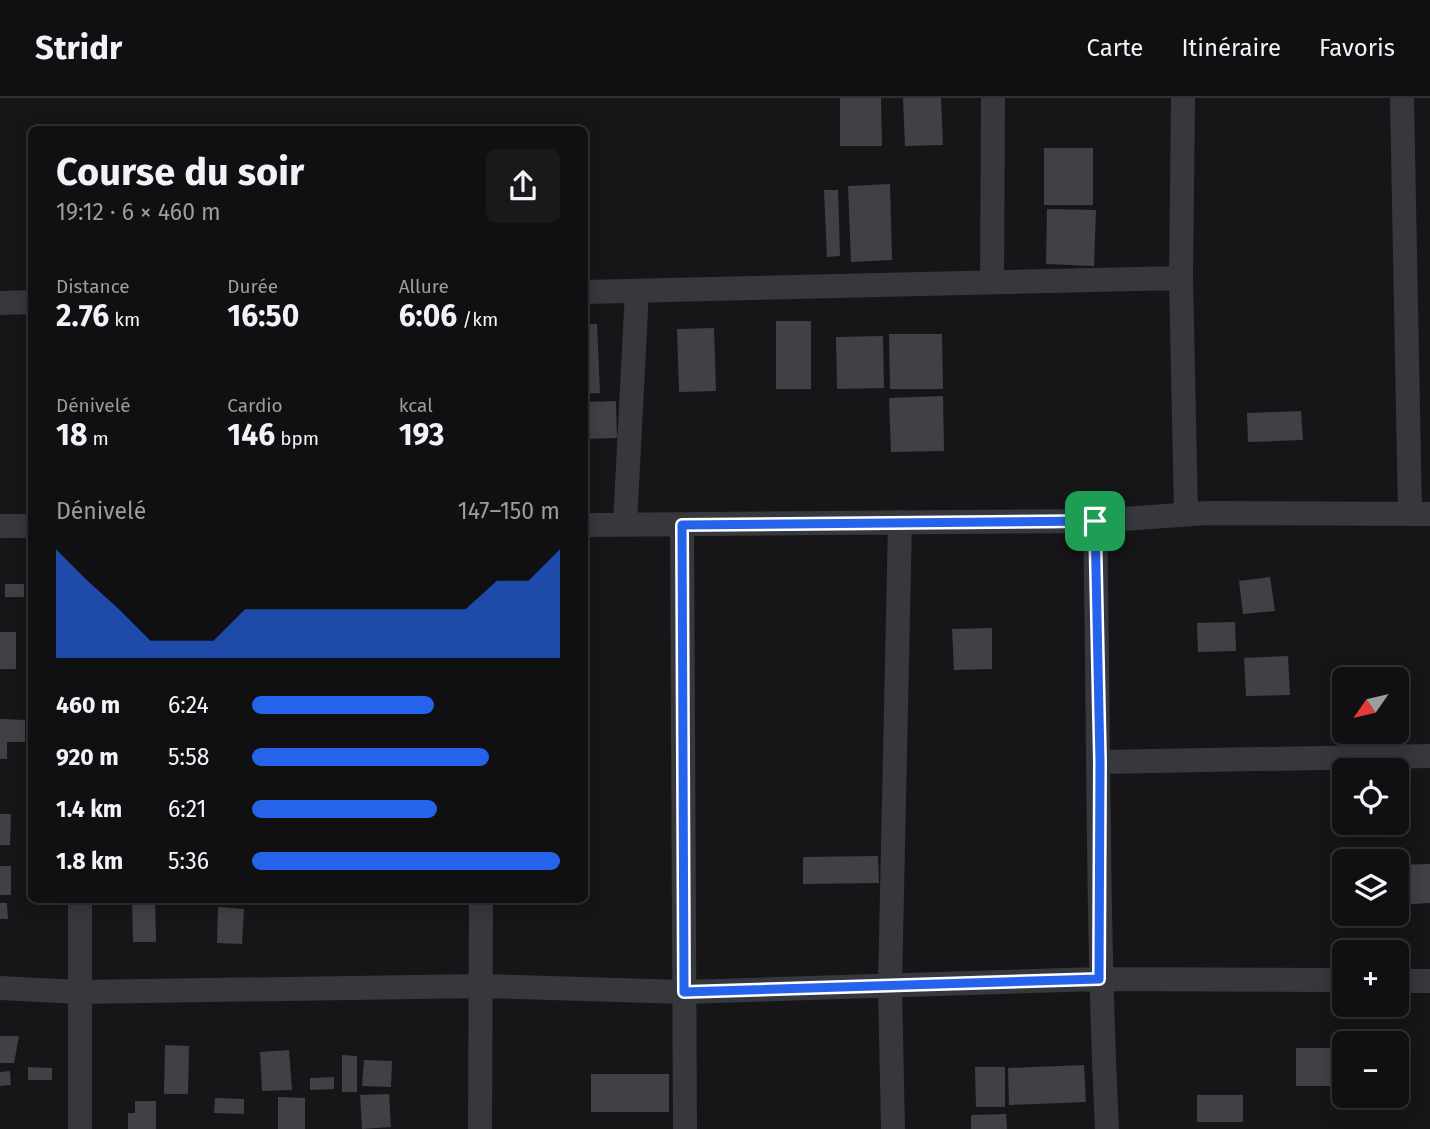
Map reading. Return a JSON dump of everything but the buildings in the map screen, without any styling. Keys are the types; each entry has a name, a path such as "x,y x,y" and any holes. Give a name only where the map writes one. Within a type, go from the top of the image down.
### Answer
{"street":[{"path":"992,282 993,98"},
{"path":"1182,98 1181,278 1186,513"},
{"path":"588,525 1095,521 1186,513 1420,513 1419,276 1402,98"},
{"path":"588,292 1181,278"},
{"path":"625,524 637,291"},
{"path":"0,303 28,302"},
{"path":"1095,521 1100,762 1099,979 1107,1129"},
{"path":"893,1129 890,986 900,522"},
{"path":"682,525 685,1129"},
{"path":"0,526 28,526"},
{"path":"1100,762 1430,756"},
{"path":"80,903 80,1129"},
{"path":"480,1129 481,903"},
{"path":"0,988 79,992 481,986 684,992 1099,979 1332,980"},
{"path":"1409,981 1430,981"}],"route":[{"path":"1095,521 1100,762 1099,979 684,992 682,525 1095,521"}]}
